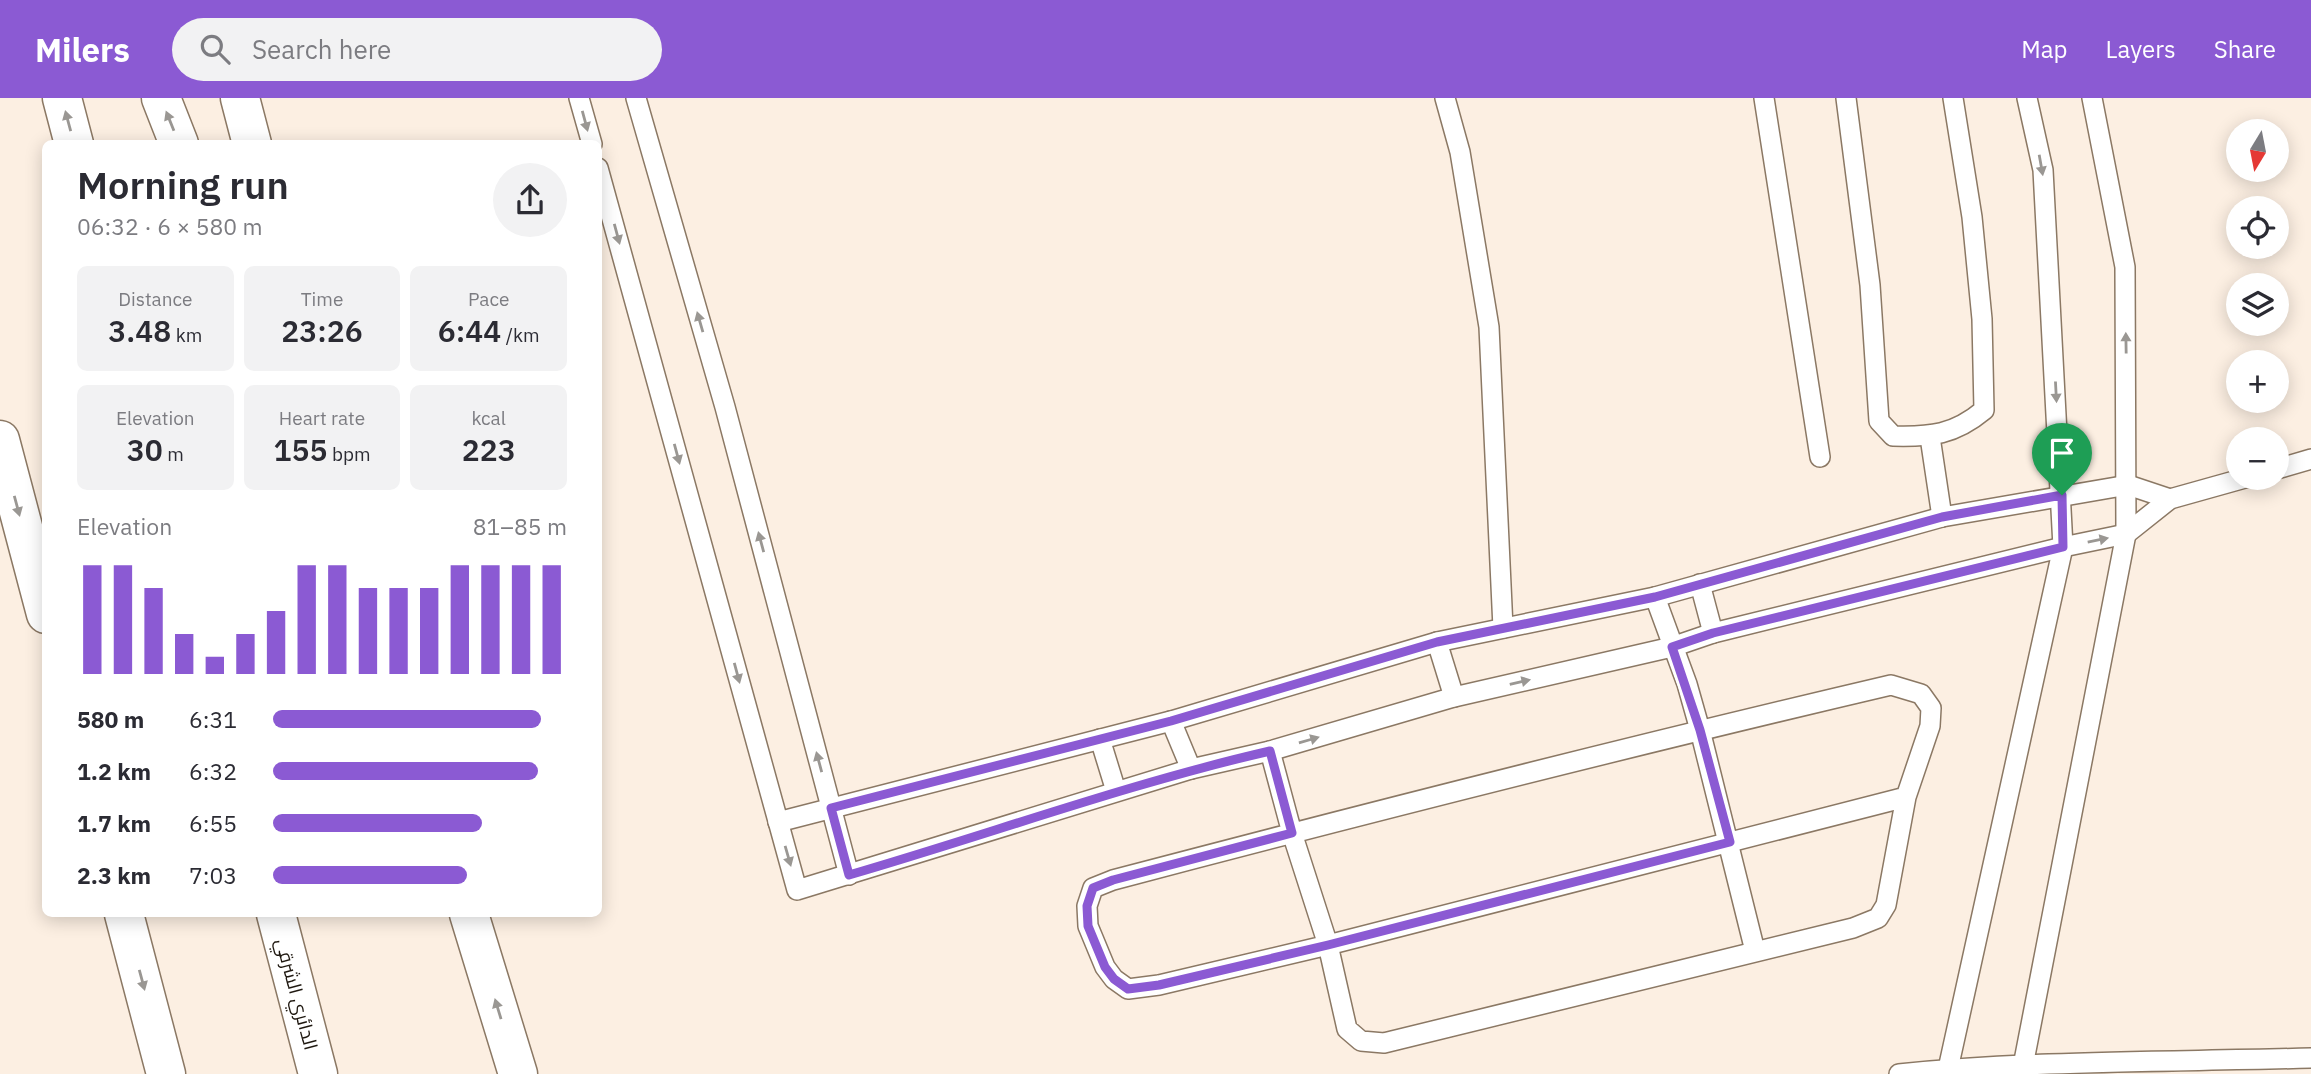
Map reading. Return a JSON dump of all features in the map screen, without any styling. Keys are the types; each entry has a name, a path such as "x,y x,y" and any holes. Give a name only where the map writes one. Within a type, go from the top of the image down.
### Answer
{"main road":[{"path":"62,98 73,140"},
{"path":"161,98 177,140"},
{"path":"240,98 252,140"},
{"path":"0,440 42,599"},
{"path":"125,917 166,1074"},
{"name":"الدائري الشرقي","path":"277,917 318,1074"},
{"path":"470,917 518,1074"}],"lane":[{"path":"579,98 591,140"},
{"path":"636,98 725,407 849,875"},
{"path":"1445,98 1460,152 1489,327 1503,628"},
{"path":"1764,98 1820,457"},
{"path":"1846,98 1870,285 1879,421 1893,436 1930,437 1969,422 1984,410 1981,307 1972,217 1953,98"},
{"path":"1948,1069 2063,547 2043,170 2027,98"},
{"path":"2019,1070 2126,534 2125,267 2092,98"},
{"path":"602,184 797,890 1116,791 1191,769 1270,751 1454,697 1672,647 1713,633 2126,534 2170,499 2226,483"},
{"path":"1930,437 1942,517"},
{"path":"2289,465 2311,459"},
{"path":"778,822 1171,721 1437,642 1655,597 1942,517 2127,485 2170,499"},
{"path":"1700,584 1713,633"},
{"path":"1655,597 1700,730 1755,951"},
{"path":"1437,642 1454,697"},
{"path":"1270,751 1292,833 1328,945 1347,1029 1361,1041 1384,1043 1853,928 1878,918 1886,905 1906,797 1930,726 1931,708 1921,694 1891,685 1700,730 1292,833 1113,880 1093,888 1087,906 1088,926 1105,967 1114,979 1128,989 1159,985 1328,945 1906,797"},
{"path":"1171,721 1191,769"},
{"path":"1100,739 1116,791"},
{"path":"1899,1074 1948,1069 2019,1070 2311,1058"}],"route":[{"path":"2062,495 2063,547 1713,633 1672,647 1687,684 1730,842 1328,945 1159,985 1128,989 1114,979 1105,967 1088,926 1087,906 1093,888 1113,880 1292,833 1270,751 1191,769 1116,791 849,875 831,808 1171,721 1437,642 1655,597 1942,517 2062,495"}]}
